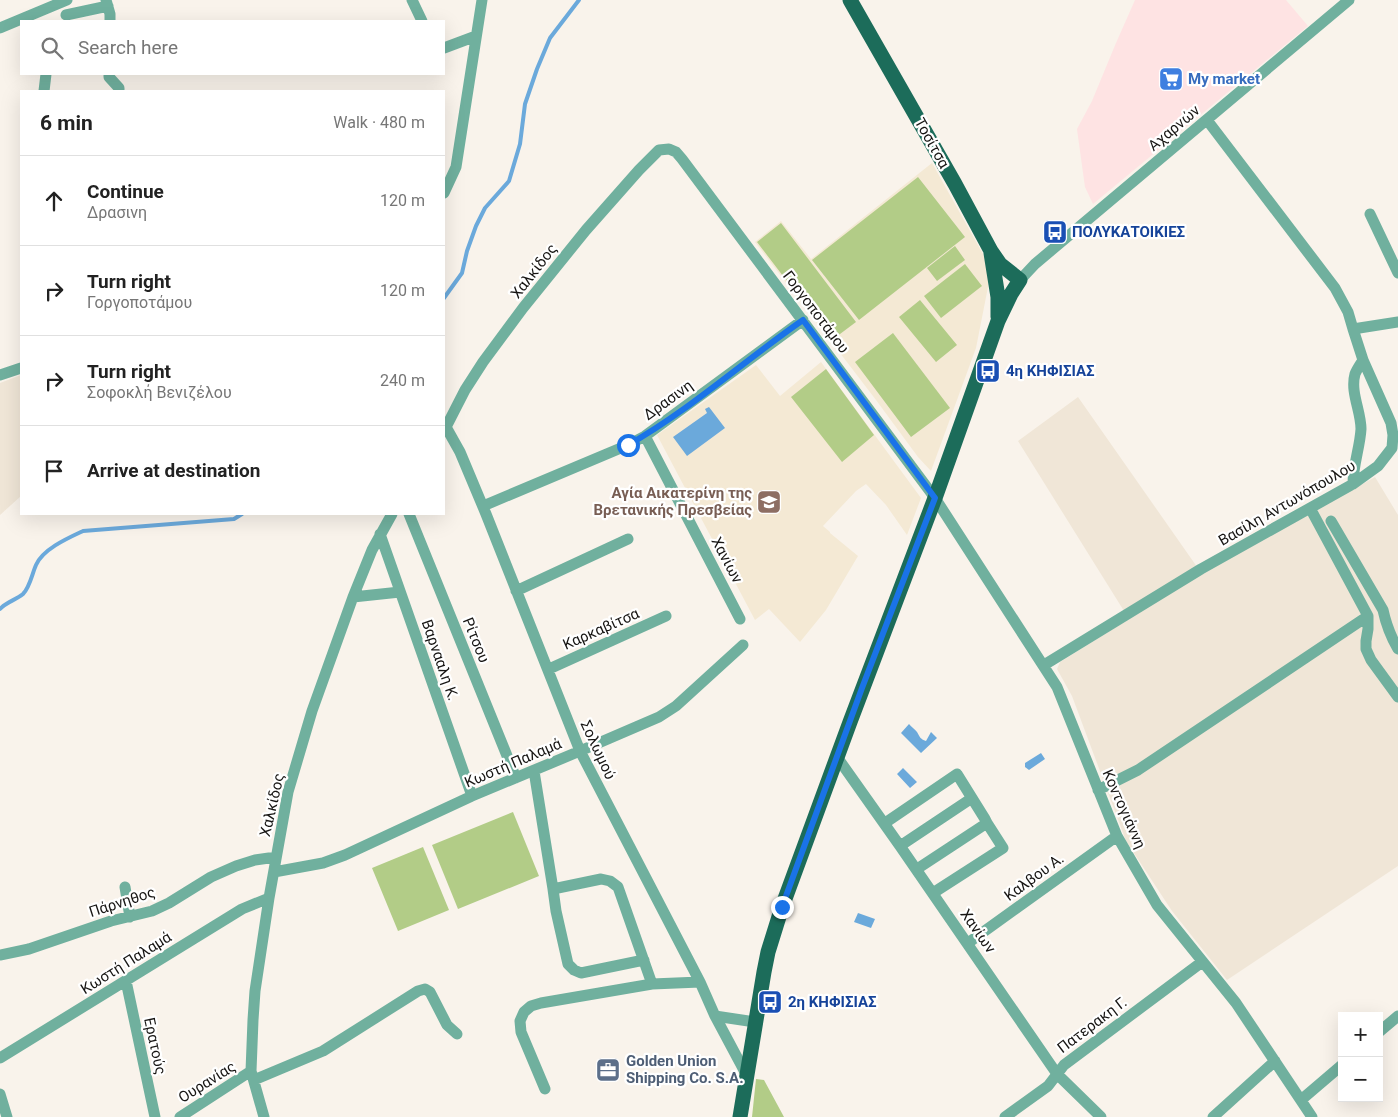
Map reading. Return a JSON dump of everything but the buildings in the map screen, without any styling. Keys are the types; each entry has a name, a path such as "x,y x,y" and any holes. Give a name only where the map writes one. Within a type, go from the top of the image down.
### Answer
{"main road":[{"name":"Τοσίτσα","path":"850,0 991,250 1000,264 1020,280"},
{"path":"991,250 998,298 998,322"},
{"path":"740,1117 755,1022 773,933 935,498 998,322 1020,280"}],"street":[{"path":"0,28 66,0"},
{"path":"62,18 66,0"},
{"path":"412,0 422,20"},
{"path":"445,191 456,167 482,0"},
{"name":"Αχαρνών","path":"1020,280 1035,264 1349,0"},
{"path":"62,18 106,3 110,20"},
{"path":"47,20 49,7"},
{"path":"445,48 476,36"},
{"path":"38,90 40,75"},
{"path":"44,90 46,75"},
{"path":"109,75 119,90"},
{"name":"Βασίλη Αντωνόπουλου","path":"1044,665 1201,569 1353,484 1370,473 1392,448 1391,423 1362,360 1348,312 1335,288 1207,120"},
{"name":"Γοργοποτάμου","path":"669,149 676,152 682,159 935,498"},
{"name":"Χαλκίδος","path":"445,429 465,390 483,362 586,230 659,150 669,149"},
{"path":"1370,214 1398,273"},
{"name":"Δρασινη","path":"483,506 628,445 645,436 803,320"},
{"path":"1353,330 1398,322"},
{"path":"1353,484 1361,431 1354,381 1355,374 1362,360"},
{"path":"0,375 20,368"},
{"name":"Σολωμού","path":"445,429 460,452 483,506 580,751 746,1074"},
{"name":"Χανίων","path":"645,436 740,619"},
{"name":"Κοντογιάννη","path":"935,498 1057,687 1117,836 1157,905 1236,1003 1312,1117"},
{"path":"1310,508 1368,616 1366,649 1371,660 1398,697"},
{"name":"Χαλκίδος","path":"264,1117 253,1076 256,991 269,898 288,792 312,711 353,597 365,566 391,515"},
{"name":"Ρίτσου","path":"409,515 516,778"},
{"path":"1331,521 1383,610 1385,621 1398,649"},
{"name":"Βαρνααλη Κ.","path":"380,534 472,796"},
{"path":"516,591 628,539"},
{"path":"353,597 400,592"},
{"name":"Καρκαβίτσα","path":"549,669 666,616"},
{"path":"1098,790 1138,770 1368,616"},
{"name":"Κωστή Παλαμά","path":"274,872 323,863 345,855 472,796 659,717 676,706 742,645"},
{"name":"Χανίων","path":"837,757 917,869 1058,1074 1101,1117"},
{"path":"534,771 553,889 568,964 574,970 582,973 644,960"},
{"path":"885,824 957,774 1002,848 933,893"},
{"path":"900,846 972,798"},
{"path":"917,869 987,823"},
{"name":"Καλβου Α.","path":"968,943 1117,836"},
{"name":"Πάρνηθος","path":"0,955 29,949 111,921 152,911 169,903 211,877 236,866 255,860 276,858"},
{"path":"553,889 601,879 610,881 618,887 652,984"},
{"path":"125,887 130,917"},
{"name":"Κωστή Παλαμά","path":"0,1058 242,909 269,898"},
{"name":"Πατερακη Γ.","path":"1005,1117 1048,1086 1064,1065 1202,962"},
{"name":"Ερατούς","path":"126,981 155,1117"},
{"path":"545,1089 521,1032 520,1021 524,1012 531,1006 541,1002 652,984 700,982"},
{"name":"Ουρανίας","path":"180,1117 253,1076 323,1051 418,991 426,989 430,992 448,1025 456,1034"},
{"path":"716,1016 755,1022"},
{"path":"1383,1029 1398,1016"},
{"path":"1213,1117 1275,1061"},
{"path":"1300,1100 1338,1068"},
{"path":"0,1094 6,1117"}],"shaded area":[{"path":"1135,0 1286,0 1308,26 1093,204 1085,187 1077,129 1092,101"},
{"path":"932,163 983,254 988,270 988,287 976,348 931,471 918,457 755,242 781,221 811,259"},
{"name":"Αγία Αικατερίνη της Βρετανικής Πρεσβείας","path":"821,362 921,498 907,535 886,505 866,484 856,491 823,526 858,556 826,610 800,642 769,609 755,620 657,435 756,365 780,396"},
{"path":"20,375 20,497 0,515 0,383"},
{"path":"1078,397 1202,574 1375,477 1398,515 1398,866 1227,980 1172,911 1126,841 1072,696 1057,669 1060,662 1129,619 1018,441"}],"green space":[{"path":"918,177 965,237 859,320 812,260"},
{"path":"781,223 856,322 832,340 757,242"},
{"path":"955,246 965,260 937,281 927,268"},
{"path":"965,264 982,286 941,318 924,296"},
{"path":"920,300 957,345 936,362 899,317"},
{"path":"893,333 950,408 911,437 855,362"},
{"path":"826,369 874,435 842,462 791,397"},
{"path":"513,812 539,876 458,909 432,845"},
{"path":"423,847 449,910 398,931 372,868"},
{"path":"756,1079 764,1080 784,1117 752,1117"}],"water":[{"path":"709,407 725,428 687,456 673,437 707,413 705,409"},
{"path":"909,724 920,738 926,741 931,732 937,738 921,753 901,733"},
{"path":"1041,753 1045,759 1029,770 1025,767 1025,763"},
{"path":"903,768 917,782 910,788 897,774"},
{"path":"858,913 875,919 871,928 854,922"}],"waterway":[{"path":"445,297 462,273 467,251 485,208 509,181 520,144 525,104 550,38 579,0"},
{"path":"0,609 23,594 39,559 44,554 56,545 83,531 234,519 240,515"}],"place":[{"name":"My market","path":"1171,79"},
{"name":"ΠΟΛΥΚΑΤΟΙΚΙΕΣ","path":"1055,232"},
{"name":"4η ΚΗΦΙΣΙΑΣ","path":"988,371"},
{"name":"Αγία Αικατερίνη της Βρετανικής Πρεσβείας","path":"769,502"},
{"name":"2η ΚΗΦΙΣΙΑΣ","path":"770,1002"},
{"name":"Golden Union Shipping Co. S.A.","path":"608,1070"}],"route":[{"path":"628,445 645,436 803,320 935,498 862,688 782,907"}]}
